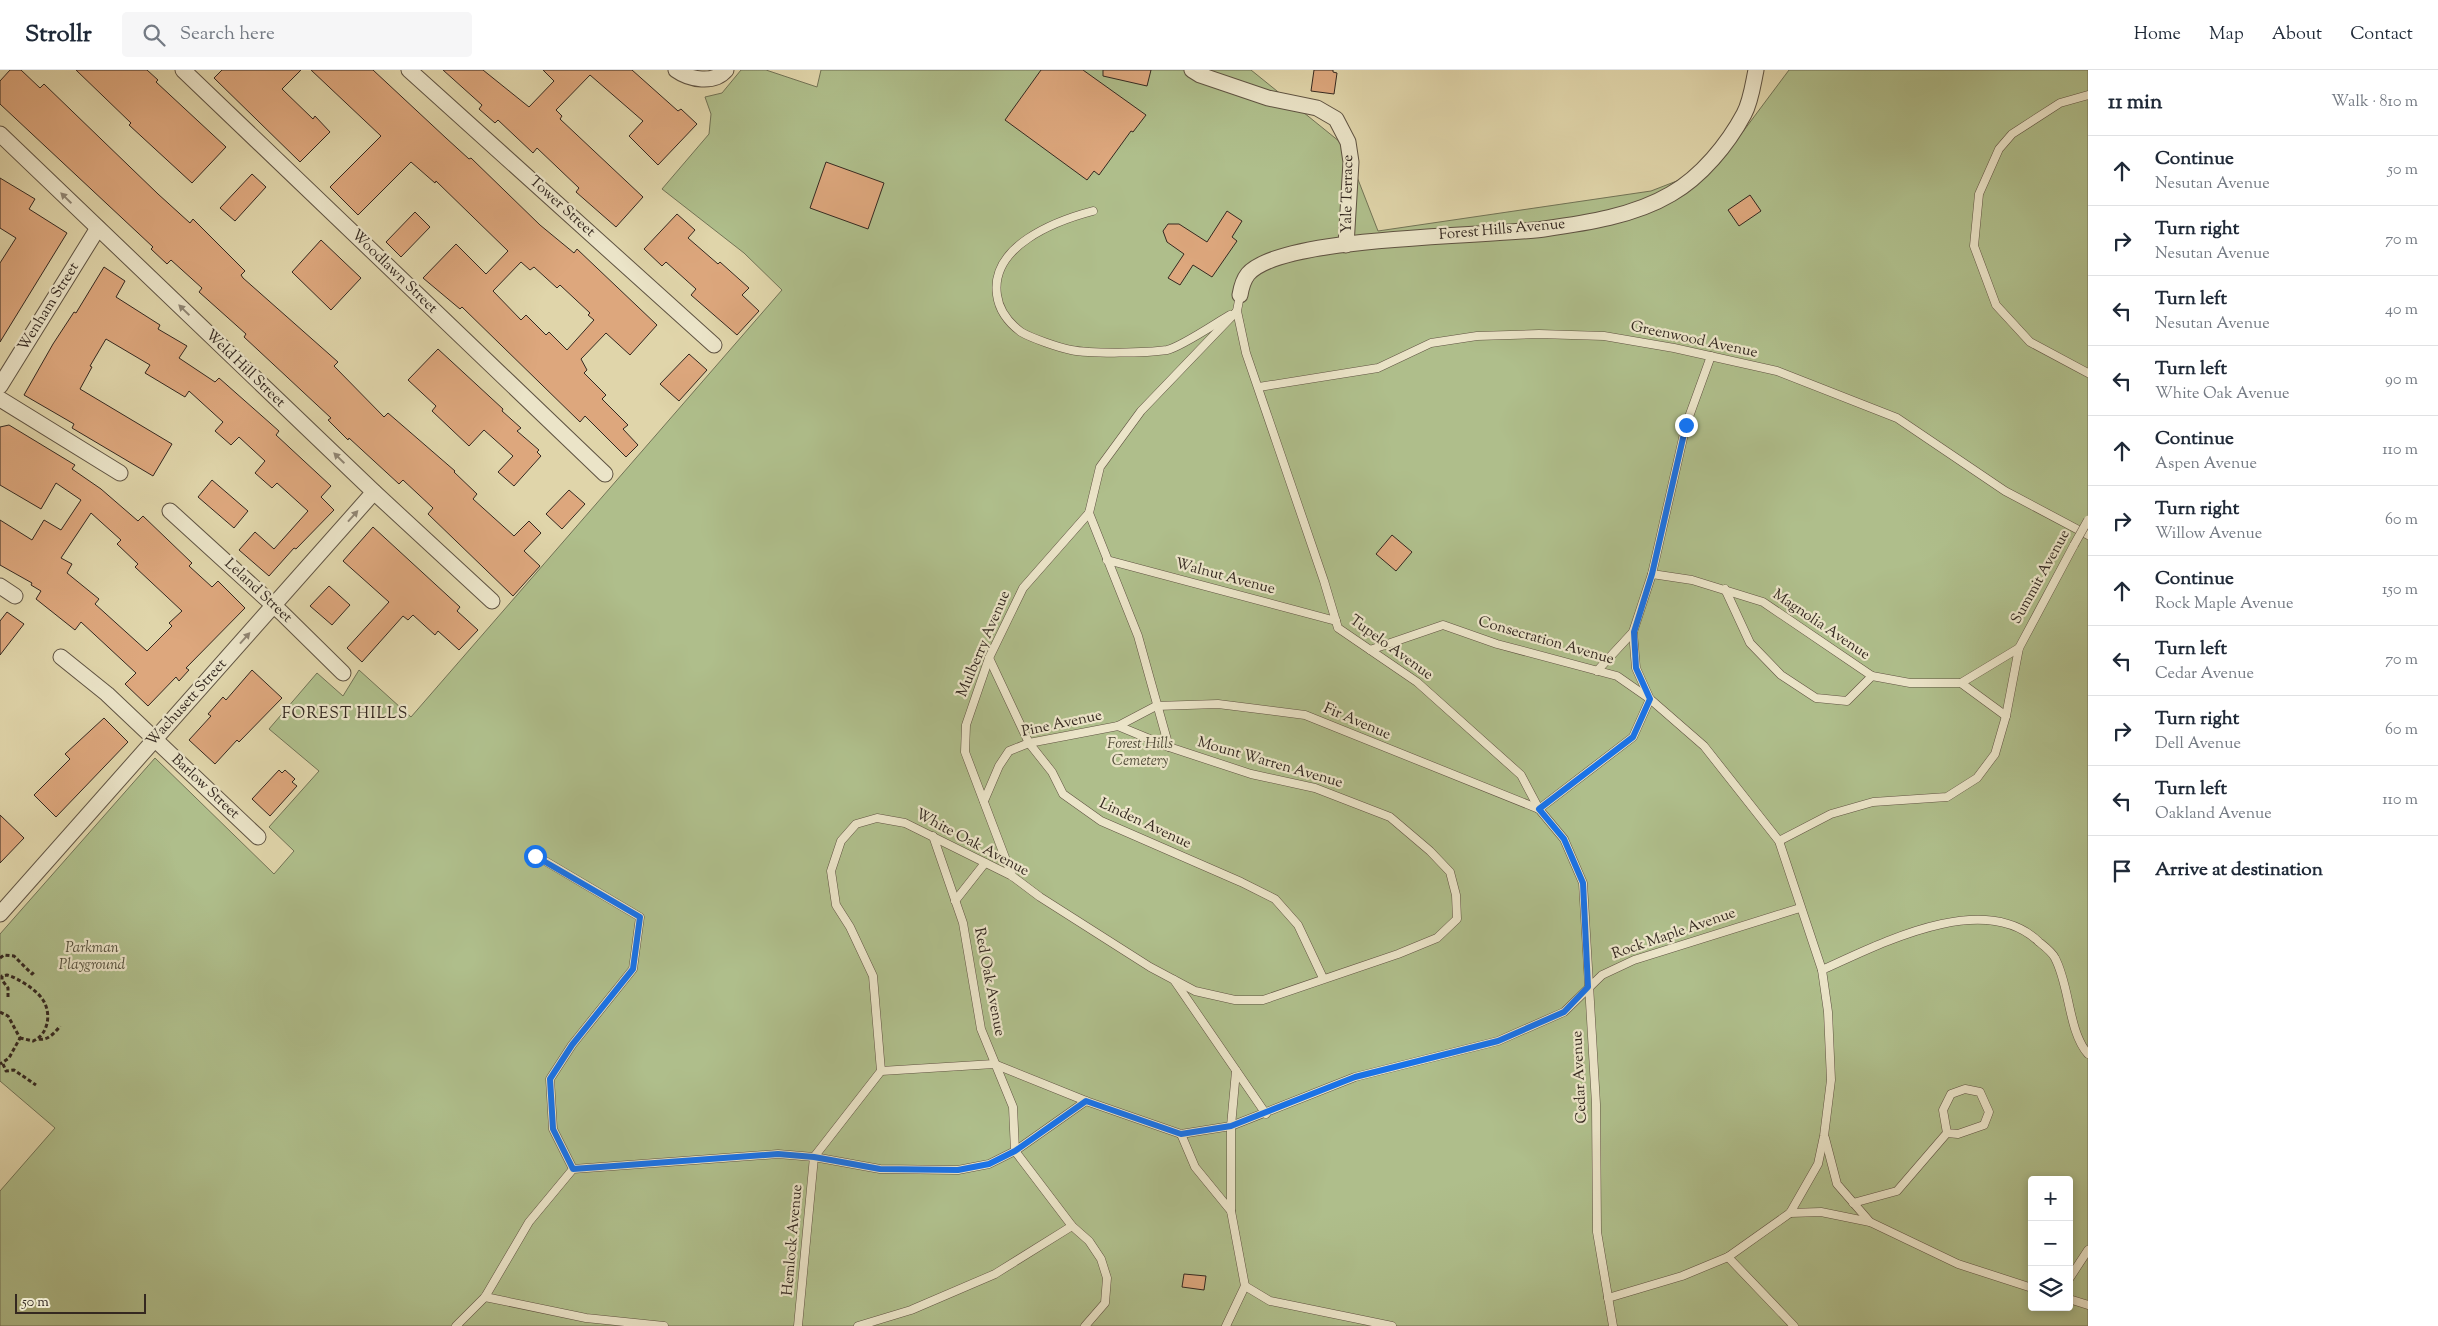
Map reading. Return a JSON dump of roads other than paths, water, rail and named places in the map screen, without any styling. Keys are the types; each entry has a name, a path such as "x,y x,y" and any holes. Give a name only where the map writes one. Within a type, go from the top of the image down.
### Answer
{"street":[{"name":"Woodlawn Street","path":"183,70 606,474"},
{"name":"Tower Street","path":"409,70 714,345"},
{"path":"682,73 712,80 721,76 726,70"},
{"name":"Yale Terrace","path":"1192,70 1200,75 1268,98 1317,108 1336,119 1348,142 1352,162 1346,245"},
{"name":"Forest Hills Avenue","path":"1240,295 1248,274 1262,264 1292,253 1346,245 1544,229 1630,212 1672,194 1705,168 1745,113 1756,70"},
{"name":"Weld Hill Street","path":"0,134 374,492 492,601"},
{"name":"Wenham Street","path":"0,386 98,228"},
{"path":"0,399 120,473"},
{"name":"Wachusett Street","path":"0,914 374,492"},
{"name":"Leland Street","path":"170,511 274,605 343,673"},
{"path":"0,586 15,596"},
{"name":"Barlow Street","path":"61,657 107,694 258,836"}],"lane":[{"path":"2088,95 2060,103 2012,134 1999,149 1979,194 1974,246 1996,305 2030,342 2088,373"},
{"path":"1093,211 1065,218 1034,233 1008,256 995,282 998,309 1022,332 1072,350 1125,352 1168,350 1237,311"},
{"name":"Forest Hills Avenue","path":"1237,311 1240,295"},
{"name":"Tupelo Avenue","path":"1237,311 1246,353 1259,387 1338,628 1417,682 1480,736 1521,775 1539,809"},
{"name":"Mulberry Avenue","path":"1012,876 965,752 966,725 989,658 1023,588 1089,513 1100,467 1141,411 1237,311"},
{"name":"Greenwood Avenue","path":"1259,387 1378,368 1431,344 1476,336 1539,334 1604,336 1711,356 1777,371 1897,418 2005,491 2088,535"},
{"path":"1539,809 1633,737 1650,699 1636,668 1634,632 1652,574 1686,425 1711,356"},
{"path":"1089,513 1138,636 1169,747"},
{"name":"Summit Avenue","path":"2006,716 2018,648 2088,520"},
{"name":"Walnut Avenue","path":"1108,560 1336,621"},
{"name":"Magnolia Avenue","path":"1652,574 1692,580 1763,602 1872,676 1910,683 1961,683"},
{"name":"Magnolia Avenue","path":"1725,589 1750,643 1781,675 1816,698 1847,701 1872,676"},
{"name":"Consecration Avenue","path":"1370,650 1444,625 1497,644 1617,676 1650,699 1704,746 1779,842 1822,970 1828,1012 1831,1080 1824,1136 1818,1164 1790,1214 1728,1257 1682,1276 1608,1298"},
{"path":"1597,671 1634,632"},
{"name":"Summit Avenue","path":"1961,683 2018,648"},
{"name":"Linden Avenue","path":"989,658 1029,742 1052,772 1063,794 1100,821 1241,882 1275,899 1298,925 1323,978"},
{"path":"1779,842 1831,814 1873,802 1946,797 1977,778 1995,754 2006,716 1961,683"},
{"name":"Fir Avenue","path":"1156,706 1218,704 1304,715 1539,809"},
{"name":"Pine Avenue","path":"984,801 999,766 1009,751 1029,742 1118,726 1156,706"},
{"name":"Pine Avenue","path":"1118,726 1169,747"},
{"name":"Mount Warren Avenue","path":"1169,747 1251,774 1315,788 1390,817 1430,851 1450,872 1456,895 1457,920 1437,938 1398,954 1263,1000 1235,1000"},
{"name":"Cedar Avenue","path":"1539,809 1564,839 1583,883 1596,1104 1597,1232 1613,1326"},
{"name":"White Oak Avenue","path":"881,1071 873,976 850,927 836,905 831,871 841,842 856,824 877,818 905,823 1012,876 1040,897 1194,990 1235,1000"},
{"name":"Red Oak Avenue","path":"933,836 963,923 981,1029 1013,1107 1015,1151"},
{"path":"535,856 640,917 633,969 572,1045 550,1079 553,1129 573,1169"},
{"path":"955,901 985,863"},
{"name":"Rock Maple Avenue","path":"1181,1134 1231,1126 1266,1114 1355,1077 1498,1041 1564,1012 1602,975 1634,960 1800,908"},
{"path":"1822,970 1900,935 1957,921 1999,920 2028,931 2054,956 2067,989 2080,1044 2088,1054"},
{"name":"White Oak Avenue","path":"1173,979 1266,1114"},
{"path":"814,1157 881,1071 994,1064 1086,1101 1181,1134 1195,1168 1231,1211"},
{"path":"1226,1326 1245,1286 1231,1211 1231,1126 1236,1071"},
{"path":"1965,1089 1980,1092 1989,1112 1984,1125 1958,1134 1947,1132 1943,1110 1951,1094 1965,1089"},
{"path":"456,1326 485,1297 529,1222 573,1169 778,1154 814,1157 880,1169 958,1170 989,1164 1015,1151 1086,1101"},
{"path":"1853,1203 1897,1191 1947,1132"},
{"path":"1824,1136 1837,1184 1870,1222"},
{"path":"1015,1151 1072,1226 1089,1241 1101,1259 1108,1278 1105,1303 1085,1326"},
{"name":"Hemlock Avenue","path":"798,1326 814,1157"},
{"path":"1790,1214 1821,1212 1870,1222 1958,1264 2028,1287"},
{"path":"858,1326 911,1310 995,1274 1072,1226"},
{"path":"2073,1273 2088,1250"},
{"path":"1728,1257 1794,1326"},
{"path":"1245,1286 1270,1300 1392,1326"},
{"path":"485,1297 586,1318 664,1326"},
{"path":"2073,1300 2088,1305"}],"district":[{"name":"FOREST HILLS","path":"345,714"}],"park label":[{"name":"Forest Hills Cemetery","path":"1140,752"},
{"name":"Parkman Playground","path":"92,956"}]}
